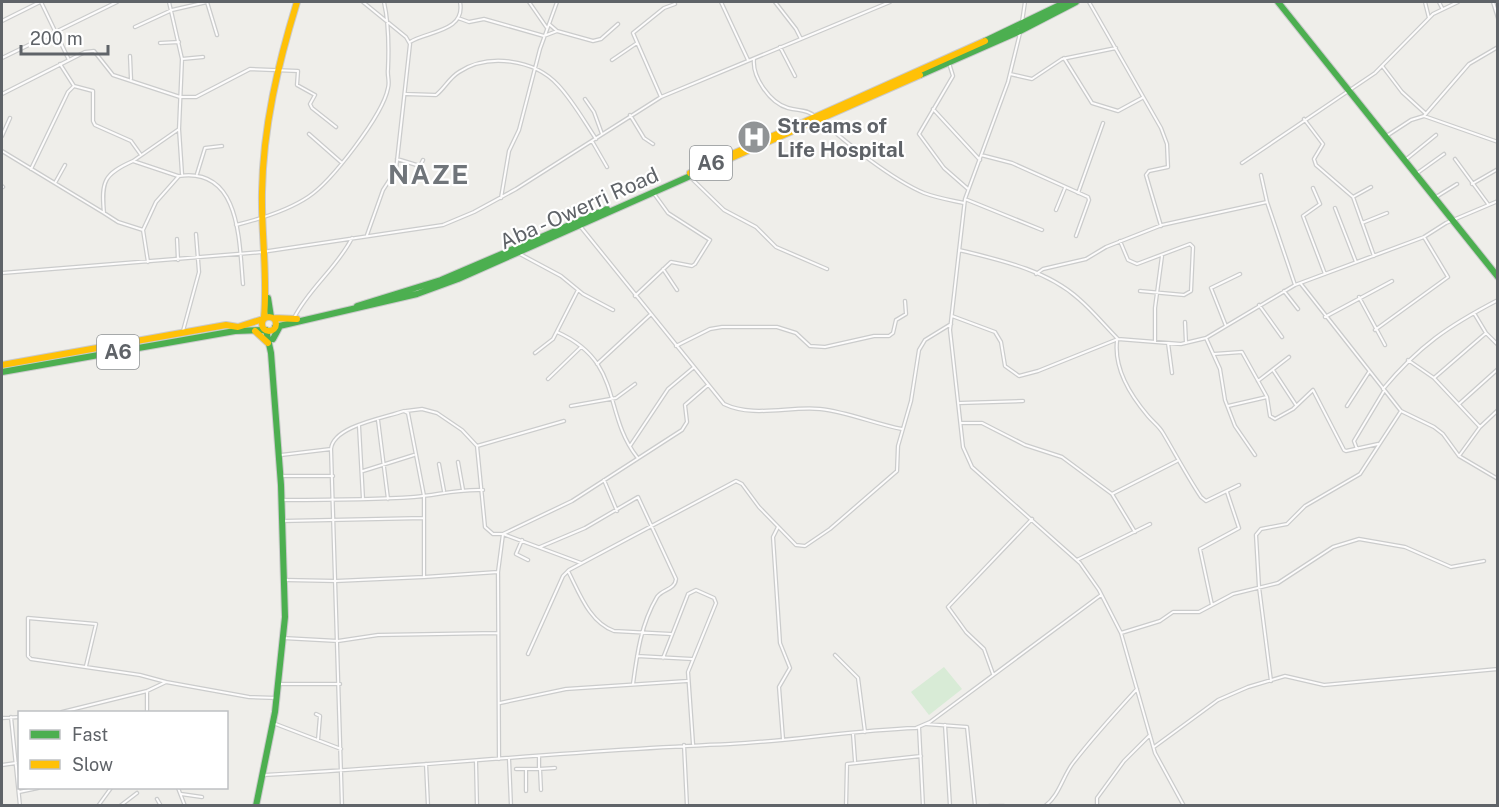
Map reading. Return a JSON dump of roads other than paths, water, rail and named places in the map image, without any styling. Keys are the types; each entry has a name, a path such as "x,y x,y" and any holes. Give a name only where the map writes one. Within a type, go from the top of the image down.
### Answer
{"main road":[{"path":"256,806 264,775 277,698 283,638 285,580 271,353 271,341 276,327 268,318 262,252 266,135 278,70 297,2"},
{"name":"Aba - Owerri Road","path":"351,309 370,300 441,280 495,258 949,63 1066,2"},
{"name":"Aba - Owerri Road","path":"2,365 43,362 249,330 265,330 432,289 520,254 1076,2"},
{"path":"1278,2 1496,273"},
{"path":"268,318 261,324 271,341"},
{"name":"Aba - Owerri Road","path":"2,372 226,325 238,327 268,318 304,319"},
{"path":"249,330 271,341"}],"street":[{"path":"2,21 41,2 69,60"},
{"path":"2,58 117,2"},
{"path":"148,262 143,230 156,202 181,176 179,129 182,59 169,2"},
{"path":"135,27 172,10 207,2 217,35"},
{"path":"363,2 410,42"},
{"path":"236,225 262,217 310,196 342,163 363,134 389,87 389,22 384,2"},
{"path":"410,42 423,35 437,33 458,18 460,2"},
{"path":"529,2 548,26 580,39 596,41 618,24"},
{"path":"501,198 506,161 519,130 544,36 557,2"},
{"path":"721,2 748,60"},
{"path":"775,2 801,39"},
{"path":"2,273 262,252 443,225 501,198 661,97 890,2"},
{"path":"1025,2 1010,74 964,201 951,324 951,349 963,447 972,467 1077,560 1101,595 1121,633 1154,747 1184,806"},
{"path":"1089,2 1161,128 1168,151 1168,167 1149,171 1146,175 1161,226"},
{"path":"1425,2 1429,18"},
{"path":"1439,2 1442,8"},
{"path":"1242,163 1383,67 1429,18 1442,8 1458,2"},
{"path":"1493,2 1497,18"},
{"path":"661,97 634,31 664,8 675,4"},
{"path":"458,18 469,22 484,19 544,36 557,31"},
{"path":"160,43 179,42"},
{"path":"367,235 383,190 394,176 398,159 410,42"},
{"path":"612,60 637,43"},
{"path":"780,47 795,76"},
{"path":"1385,137 1411,120 1425,115 1469,64 1497,47"},
{"path":"1010,74 1032,79 1064,58 1116,48"},
{"path":"2,94 60,64 93,51 109,72 180,97 196,97 243,71 299,72 297,85 315,95 310,104 312,108 336,127"},
{"path":"130,56 130,79"},
{"path":"182,59 203,57"},
{"path":"754,58 756,75 773,99 783,106 809,111 847,142 922,192 964,201 1042,230"},
{"path":"1064,58 1089,100 1098,106 1118,111 1143,98"},
{"path":"406,94 436,95 453,75 480,62 504,60 534,70 557,85 596,139"},
{"path":"949,63 953,76 932,108 919,134 944,168 968,189"},
{"path":"60,64 74,86 93,91 95,125 131,141 141,155"},
{"path":"1383,67 1402,92 1425,115 1497,142"},
{"path":"31,169 68,92 74,86"},
{"path":"585,99 594,112 602,134"},
{"path":"932,108 980,160"},
{"path":"630,115 644,138 653,144"},
{"path":"2,136 10,118"},
{"path":"1304,119 1323,144 1314,159 1316,165 1353,197 1374,256"},
{"path":"1078,194 1103,123"},
{"path":"104,213 103,183 108,175 133,161 179,129"},
{"path":"309,134 342,163"},
{"path":"1404,161 1436,135"},
{"path":"592,141 607,167"},
{"path":"196,176 205,148 222,146"},
{"path":"2,151 124,225 143,230"},
{"path":"1416,174 1444,154"},
{"path":"981,155 1012,163 1089,200 1076,236"},
{"path":"398,159 420,166 423,160"},
{"path":"1455,159 1488,204"},
{"path":"133,161 181,176 196,176 222,190 231,202 243,284"},
{"path":"55,183 65,165"},
{"path":"1472,184 1497,169"},
{"path":"1261,175 1267,202 1295,285"},
{"path":"690,177 724,210 756,227 776,247 827,269"},
{"path":"1436,197 1457,184"},
{"path":"1353,197 1371,187"},
{"path":"1056,210 1065,188"},
{"path":"1313,188 1320,204 1303,216 1325,274"},
{"path":"635,296 673,261 692,266 710,240 668,213 653,193"},
{"path":"952,316 995,332 1000,342 1005,366 1019,376 1092,351 1118,339 1186,343 1206,338 1295,285 1424,237 1454,219 1497,201"},
{"path":"1036,274 1042,269 1086,259 1120,241 1161,226 1267,202"},
{"path":"1335,208 1356,262"},
{"path":"1362,223 1387,213"},
{"path":"580,226 718,399 732,408 777,412 819,409 903,429"},
{"path":"183,333 190,298 196,284 200,258 196,234"},
{"path":"1375,330 1448,277 1424,237"},
{"path":"294,318 307,297 338,261 353,238"},
{"path":"177,239 178,260"},
{"path":"1120,241 1128,260 1134,263 1192,245 1195,258 1191,291 1184,295 1140,291"},
{"path":"959,250 1022,267 1078,298 1118,339 1118,368 1143,409 1162,431 1177,461 1206,501 1239,485"},
{"path":"520,254 561,276 578,290 613,310"},
{"path":"1155,342 1162,256"},
{"path":"663,269 677,290"},
{"path":"1226,326 1211,288 1240,274"},
{"path":"1325,317 1392,281"},
{"path":"1300,283 1401,411 1443,434 1460,456 1497,479"},
{"path":"535,353 551,341 578,290"},
{"path":"1284,291 1298,309"},
{"path":"1359,297 1385,345"},
{"path":"1357,449 1354,441 1384,390 1408,360 1430,340 1497,300"},
{"path":"676,346 710,329 722,327 777,327 796,333 810,346 825,347 874,336 889,336 893,333 896,320 906,314 905,301"},
{"path":"1259,305 1282,338"},
{"path":"1474,313 1486,333 1497,345"},
{"path":"597,364 650,315"},
{"path":"1185,322 1186,343"},
{"path":"528,654 562,576 568,571 736,481 742,484 796,545 805,546 830,528 897,471 896,463 911,401 919,350 925,340 951,324"},
{"path":"556,332 581,347 597,364 609,384 622,434 637,458"},
{"path":"1434,378 1486,333"},
{"path":"1206,338 1220,369 1227,406 1235,426 1256,455"},
{"path":"1168,343 1172,373"},
{"path":"548,379 581,347"},
{"path":"1214,354 1242,352 1267,397 1273,419 1296,405 1312,390 1316,391 1344,450 1379,444"},
{"path":"1258,381 1289,357"},
{"path":"1408,360 1434,378 1480,427"},
{"path":"629,447 638,437 668,389 693,368"},
{"path":"1459,404 1497,369"},
{"path":"1273,370 1296,405"},
{"path":"1347,406 1369,372"},
{"path":"571,405 614,398 636,384"},
{"path":"503,534 572,501 687,426 685,405 708,385"},
{"path":"1227,406 1267,397"},
{"path":"959,403 1023,401"},
{"path":"342,806 331,449 332,442 338,434 406,411 422,409 437,413 462,430 477,446 483,490 484,527 493,534 503,534 522,540 581,563"},
{"path":"406,411 424,496 424,577"},
{"path":"1270,681 1259,587 1256,535 1261,529 1287,524 1305,506 1360,474 1401,411"},
{"path":"1460,456 1480,427 1497,411"},
{"path":"378,420 388,499"},
{"path":"477,446 564,421"},
{"path":"961,423 982,423 1025,445 1057,455 1113,494 1135,532"},
{"path":"359,426 363,499"},
{"path":"278,456 331,449"},
{"path":"363,471 414,455"},
{"path":"1113,494 1177,461"},
{"path":"458,462 463,490"},
{"path":"439,464 444,491"},
{"path":"279,476 333,476"},
{"path":"604,480 616,511"},
{"path":"281,501 388,499 424,496 444,491 483,490"},
{"path":"1212,605 1200,549 1239,528 1227,491"},
{"path":"540,547 585,528 638,497 654,526 676,579 672,587 658,596 642,631 633,684"},
{"path":"283,521 334,522 424,518"},
{"path":"993,674 984,649 966,632 948,607 1032,519"},
{"path":"1077,560 1150,524"},
{"path":"778,527 773,537 778,627 782,650 790,668 779,687 783,739"},
{"path":"499,759 498,572 503,534"},
{"path":"1121,633 1163,620 1173,612 1199,612 1233,594 1291,577 1333,547 1359,539 1405,547 1451,567 1484,561"},
{"path":"522,540 516,555 528,560"},
{"path":"568,571 590,612 606,628 614,631 671,634"},
{"path":"285,580 336,581 498,572"},
{"path":"663,658 671,634 691,591 716,600 692,659 687,681 693,744"},
{"path":"264,775 538,757 919,727 1101,595"},
{"path":"86,666 96,624 28,618 29,658 140,675 249,697 277,698"},
{"path":"283,638 338,641 378,635 498,633"},
{"path":"835,655 858,678 865,732"},
{"path":"637,656 692,659"},
{"path":"1154,747 1218,700 1285,676 1324,685 1497,669"},
{"path":"500,703 566,689 687,681"},
{"path":"66,711 147,691 166,682"},
{"path":"278,684 340,684"},
{"path":"1046,806 1053,801 1071,766 1101,727 1137,688"},
{"path":"147,691 147,711"},
{"path":"316,714 320,716 321,726 318,740"},
{"path":"11,717 18,782"},
{"path":"2,718 18,717"},
{"path":"273,723 341,749"},
{"path":"926,724 967,727 975,806"},
{"path":"945,724 950,806"},
{"path":"919,727 923,806"},
{"path":"853,733 855,761"},
{"path":"1097,806 1097,798 1124,761 1151,735"},
{"path":"684,745 687,806"},
{"path":"846,806 845,767 855,761 921,756"},
{"path":"538,757 541,790"},
{"path":"509,759 511,806"},
{"path":"476,761 477,806"},
{"path":"2,765 16,763"},
{"path":"426,764 428,806"},
{"path":"516,769 555,768"},
{"path":"526,769 526,791"},
{"path":"19,789 20,806"},
{"path":"19,792 33,789"},
{"path":"98,806 110,789"},
{"path":"178,789 185,806"},
{"path":"120,806 137,793"},
{"path":"181,795 202,797"},
{"path":"157,799 160,806"},
{"path":"989,806 1004,806"}],"place":[{"name":"Streams of Life Hospital","path":"754,137"}],"district":[{"name":"NAZE","path":"429,174"}]}
